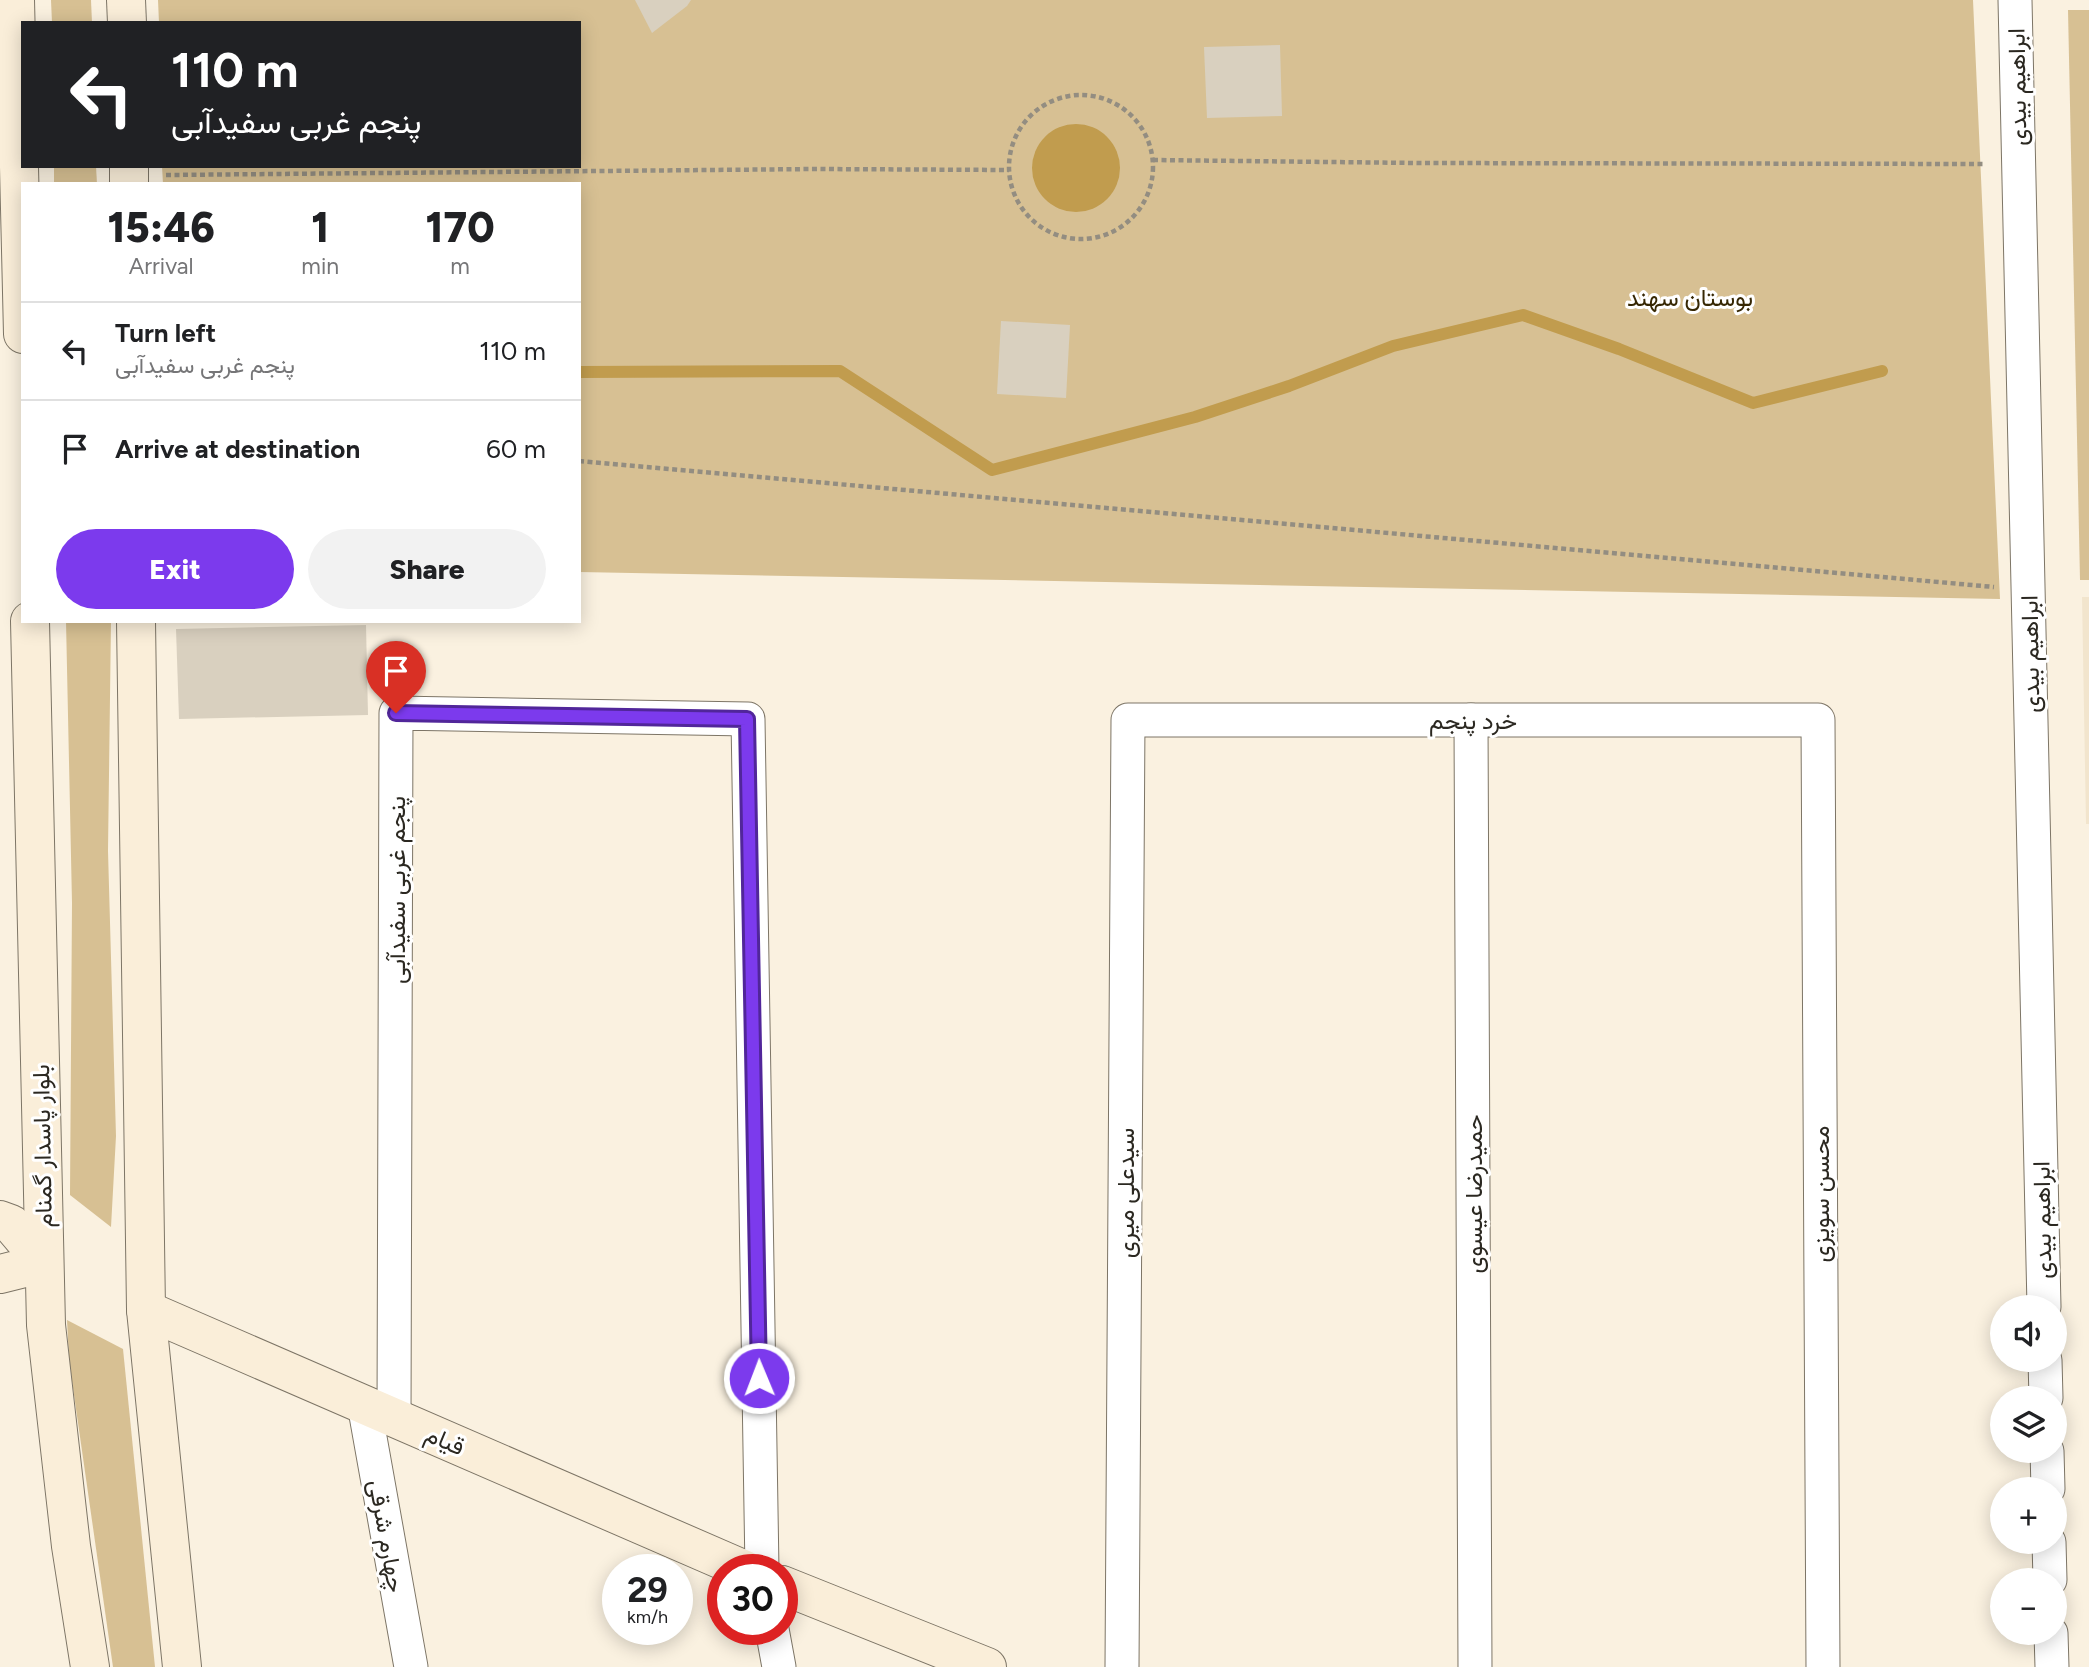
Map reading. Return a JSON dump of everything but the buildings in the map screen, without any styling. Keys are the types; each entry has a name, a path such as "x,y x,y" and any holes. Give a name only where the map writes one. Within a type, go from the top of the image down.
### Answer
{"main road":[{"path":"15,0 21,250"},
{"path":"126,0 127,21"},
{"name":"بلوار پاسدار گمنام","path":"30,623 46,1325 71,1546 90,1667"},
{"path":"135,623 146,1310 182,1667"},
{"path":"0,1220 11,1224 44,1263 0,1273"},
{"name":"قیام","path":"146,1310 708,1554"},
{"path":"798,1591 987,1667"}],"street":[{"name":"ابراهیم بیدی","path":"2015,0 2044,1295"},
{"name":"پنجم غربی سفیدآبی","path":"379,1411 396,713 747,719 762,1554"},
{"name":"خرد پنجم","path":"1128,720 1818,720"},
{"name":"سیدعلی میری","path":"1122,1667 1128,720"},
{"name":"حمیدرضا عیسوی","path":"1471,720 1475,1667"},
{"name":"محسن سویزی","path":"1818,720 1823,1667"},
{"name":"چهارم شرقی","path":"379,1411 411,1667"},
{"path":"775,1645 779,1667"},
{"path":"2051,1645 2052,1667"}],"path":[{"path":"1088,95 1111,102 1132,116 1146,136 1153,160 1151,183 1143,205 1128,222 1108,234 1086,239 1063,238 1042,228 1025,213 1013,193 1009,170 1012,146 1023,124 1041,107 1063,97 1088,95"},
{"path":"1153,160 2019,164"},
{"path":"129,175 803,169 1009,170"},
{"path":"581,461 2028,590"}],"shaded area":[{"path":"1076,124 1093,128 1107,137 1116,151 1120,168 1116,185 1107,199 1093,208 1076,212 1059,208 1045,199 1036,185 1032,168 1036,151 1045,137 1059,128"},
{"path":"2082,597 2089,597 2089,824 2086,824"}],"green space":[{"path":"51,0 91,0 92,21 52,21"},
{"name":"بوستان سهند","path":"158,0 1973,0 2000,599 581,572 581,182 163,182 162,168 581,168 581,21 159,21"},
{"path":"2068,10 2089,10 2089,580 2080,580"},
{"path":"54,168 96,168 97,182 54,182"},
{"path":"66,623 111,623 108,851 116,1136 111,1227 70,1195 72,903"},
{"path":"67,1320 123,1349 155,1667 113,1667 69,1360"}],"waterway":[{"path":"581,372 840,371 992,470 1195,417 1289,386 1393,346 1523,315 1619,349 1753,403 1882,371"}],"route":[{"path":"396,713 747,719 759,1378"}]}
